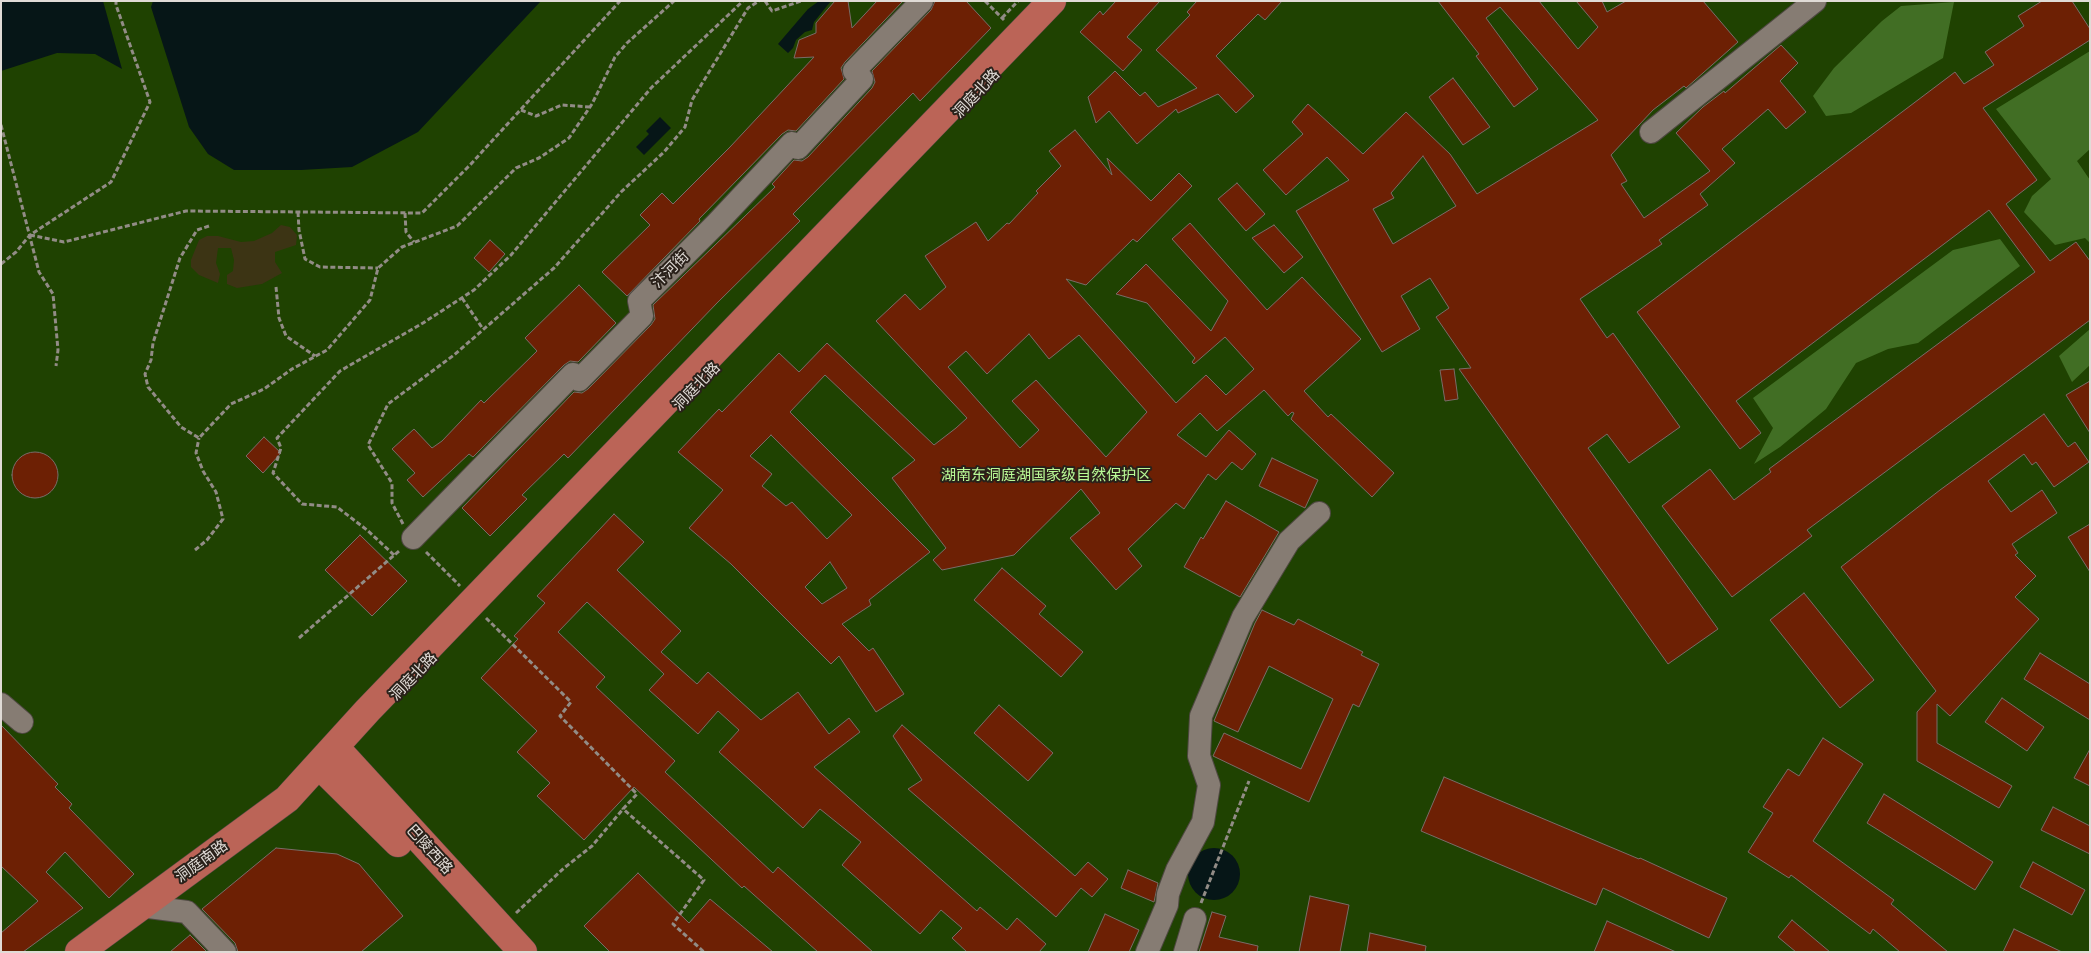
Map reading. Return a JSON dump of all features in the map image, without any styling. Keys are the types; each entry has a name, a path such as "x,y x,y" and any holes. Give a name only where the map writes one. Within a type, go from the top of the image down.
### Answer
{"main road":[{"name":"洞庭北路","path":"331,759 1052,1"},
{"name":"洞庭北路","path":"476,606 842,237 1066,1"},
{"name":"洞庭南路","path":"79,952 286,800 331,759"},
{"name":"巴陵西路","path":"331,759 500,940 523,952"}],"street":[{"name":"汴河街","path":"413,538 573,374 579,380 642,316 639,301 716,224 792,143 798,148 862,79 854,71 922,1"},
{"path":"1651,132 1815,1"},
{"path":"1147,952 1167,905 1168,894 1178,870 1203,822 1209,785 1199,756 1201,716 1243,618 1289,541 1318,513"},
{"path":"1,704 22,722"},
{"path":"141,906 187,912 225,952"},
{"path":"1185,952 1195,919"}],"path":[{"path":"1,264 16,252 30,235 111,182 150,102 116,1"},
{"path":"30,235 64,242 186,211 422,213 521,110 620,1"},
{"path":"195,550 207,540 223,519 216,492 203,471 196,453 199,438 231,404 264,389 327,350 370,300 378,268 402,247 457,226 516,168 539,158 569,138 590,107 615,57 674,1"},
{"path":"394,555 367,530 336,507 302,504 273,473 281,448 277,438 340,371 474,290 511,255 652,88 743,1"},
{"path":"500,940 564,868 592,846 637,794 560,716 570,702 476,606 413,538 392,503 392,483 368,445 388,404 454,355 554,268 621,192 664,152 684,127 692,100 748,8 759,1"},
{"path":"765,1 772,11 800,1"},
{"path":"1002,18 1018,1"},
{"path":"521,110 536,116 562,105 590,107"},
{"path":"1,125 39,272 53,294 58,350 56,366"},
{"path":"298,212 299,230 305,258 320,267 378,268"},
{"path":"405,213 406,232 414,242"},
{"path":"199,438 181,427 148,387 145,374 151,360 154,343 180,258 197,230 209,226"},
{"path":"276,287 280,318 286,336 315,356"},
{"path":"462,298 483,329"},
{"path":"299,638 413,538"},
{"path":"1195,919 1249,781"},
{"path":"623,809 704,880 673,924 704,952"}],"green space":[{"name":"湖南东洞庭湖国家级自然保护区","path":"1,1 2090,1 2090,952 1,952"},
{"path":"1954,2 1943,58 1851,113 1826,116 1813,96 1834,68 1882,21 1901,6"},
{"path":"2090,51 2090,149 2077,161 2090,180 2090,243 2085,238 2055,245 2024,212 2032,196 2051,179 1996,109"},
{"path":"2000,239 2020,266 1918,343 1888,349 1856,363 1826,409 1780,447 1754,464 1773,428 1753,398 1953,250"},
{"path":"2090,329 2090,365 2072,382 2059,356"}],"sand":[{"path":"281,225 290,227 297,235 296,245 275,252 275,262 282,273 262,284 237,288 227,284 227,275 233,271 234,260 231,248 218,248 216,263 220,274 218,283 199,275 191,267 191,260 199,240 207,236 218,236 241,242 254,241 272,233"}],"shaded area":[{"path":"1,1 103,1 122,69 95,54 57,53 1,71"},
{"path":"153,1 541,1 418,132 352,167 301,170 234,170 208,154 189,127 151,7"},
{"path":"819,1 831,1 814,22 812,30 805,32 796,40 793,48 788,53 778,44 808,9"},
{"path":"660,117 671,128 644,155 636,147 649,134 646,131"},
{"path":"1209,848 1219,848 1233,855 1240,869 1240,879 1233,893 1219,900 1209,900 1199,896 1192,889 1188,879 1188,869 1192,859 1199,852"}],"building":[{"path":"835,1 848,1 852,28 877,1 903,1 845,62 841,68 844,79 796,131 788,130 782,134 627,296 602,272 650,225 640,215 662,193 673,204 730,147 814,57 794,58 799,40 816,33 816,23"},
{"path":"935,1 966,1 991,28 920,101 913,93 793,214 800,221 717,303 568,458 564,454 522,495 527,499 490,536 462,508 574,392 582,393 588,389 651,325 655,319 653,305 775,187 772,184 794,160 802,161 808,157 872,88 875,82 872,71 931,10"},
{"path":"1116,1 1160,1 1127,37 1142,50 1123,71 1080,32 1100,11 1103,15"},
{"path":"1197,1 1282,1 1265,20 1258,14 1216,56 1254,96 1236,113 1218,94 1178,113 1176,109 1137,144 1109,111 1096,123 1088,97 1115,71 1140,96 1145,92 1158,107 1197,88 1156,50 1190,15 1187,12"},
{"path":"1438,1 1539,1 1578,49 1598,27 1576,1 1602,1 1607,12 1626,1 1703,1 1738,42 1686,88 1684,86 1653,110 1611,155 1627,181 1621,184 1644,218 1710,171 1676,133 1703,107 1724,91 1725,93 1781,45 1798,63 1780,81 1806,112 1786,129 1768,109 1722,149 1735,163 1700,194 1708,205 1659,240 1662,244 1580,299 1607,338 1613,333 1680,427 1629,463 1607,434 1588,448 1718,629 1668,664 1459,369 1471,368 1436,317 1449,308 1430,278 1401,296 1420,329 1382,352 1296,211 1349,180 1327,157 1286,195 1263,170 1303,134 1292,122 1308,104 1363,154 1406,112 1450,154 1477,194 1598,120 1500,7 1486,18 1538,89 1514,107 1476,56 1479,54","holes":["1423,156 1456,206 1393,244 1373,209 1394,198 1391,193"]},
{"path":"2042,1 2072,1 2090,29 2090,40 1983,108 2037,180 2006,204 2050,261 2076,242 2090,261 2090,320 1807,530 1812,536 1732,597 1662,506 1710,469 1734,500 1771,472 1769,469 2035,272 1989,210 1736,401 1761,433 1740,449 1637,312 1955,72 1964,84 1994,65 1985,52 2024,26 2018,16"},
{"path":"1453,78 1490,127 1463,145 1429,97"},
{"path":"1075,130 1112,175 1107,158 1151,201 1179,173 1192,186 1137,242 1133,239 1086,285 1066,279 1176,403 1206,375 1226,395 1254,369 1225,337 1194,364 1192,362 1195,358 1147,303 1116,294 1146,264 1211,331 1228,301 1172,239 1190,223 1267,310 1302,277 1361,339 1304,391 1328,417 1331,414 1394,473 1372,497 1291,419 1294,413 1292,412 1288,416 1264,390 1217,431 1200,413 1177,435 1206,457 1229,430 1256,454 1242,470 1232,462 1216,480 1208,474 1184,509 1176,503 1128,549 1142,566 1116,590 1070,538 1100,513 1081,489 1014,555 942,570 933,560 946,548 892,478 915,460 825,375 790,412 930,552 869,600 871,605 842,624 869,651 873,648 904,694 876,712 839,656 831,664 731,564 689,528 723,490 678,452 719,409 722,412 779,353 799,372 827,343 934,445 956,428 967,418 876,321 905,294 920,310 946,287 925,256 976,222 988,241 1007,223 1009,224 1038,193 1036,191 1061,166 1049,151","holes":["1029,334 1049,359 1079,335 1147,412 1106,457 1036,380 1012,401 1039,430 1020,448 948,367 966,351 987,374","771,435 852,515 827,539 792,502 786,506 762,486 772,474 750,456","830,562 847,588 822,604 805,587"]},
{"path":"1237,183 1265,214 1246,231 1218,199"},
{"path":"1274,225 1303,257 1284,273 1252,238"},
{"path":"490,240 505,254 489,272 474,258"},
{"path":"579,285 616,323 578,362 570,361 564,365 473,457 469,454 423,497 407,480 415,473 392,449 414,429 432,448 442,441 481,400 484,403 537,351 525,338"},
{"path":"1454,369 1458,399 1445,401 1440,370"},
{"path":"2090,381 2090,433 2066,395"},
{"path":"2044,414 2068,447 2075,442 2089,462 2054,487 2036,462 2032,465 2024,454 1988,481 2011,512 2042,490 2057,513 2012,544 2018,553 2015,555 2036,576 2015,597 2039,619 1950,716 1937,704 1937,743 2012,786 1999,808 1917,761 1917,712 1936,691 1841,567 1940,490"},
{"path":"264,437 281,453 263,473 246,456"},
{"path":"35,452 48,456 54,462 58,475 54,488 48,494 35,498 22,494 16,488 12,475 16,462 22,456"},
{"path":"1272,458 1318,480 1305,508 1259,486"},
{"path":"1226,501 1279,532 1240,597 1184,567 1201,537 1203,539"},
{"path":"614,514 644,542 617,570 681,631 661,652 697,684 708,672 761,720 798,692 829,734 849,718 860,732 814,767 977,911 980,907 1007,930 1017,918 1046,944 1039,952 967,952 952,938 962,928 941,910 920,934 842,865 861,842 820,809 803,828 719,752 739,730 718,711 698,734 649,690 664,674 587,602 558,632 605,677 596,687 675,761 665,772 773,873 778,867 873,952 818,952 744,886 742,888 634,787 584,840 537,796 550,783 517,752 537,731 481,678 518,639 514,636 545,603 537,596"},
{"path":"2090,524 2090,572 2068,537"},
{"path":"360,535 407,581 372,616 325,570"},
{"path":"1002,568 1046,606 1039,614 1083,652 1061,677 974,600"},
{"path":"1804,593 1874,680 1840,708 1770,620"},
{"path":"1262,610 1294,625 1298,619 1363,652 1361,655 1379,664 1359,707 1353,704 1309,802 1213,756 1224,733 1301,769 1333,699 1269,666 1238,732 1214,721"},
{"path":"2040,653 2090,684 2090,720 2024,679"},
{"path":"2002,698 2044,727 2027,751 1985,722"},
{"path":"999,705 1053,753 1028,781 974,733"},
{"path":"1,725 58,784 55,787 72,804 69,808 134,874 109,898 65,852 46,872 83,908 23,952 1,952 1,933 38,901 1,866"},
{"path":"902,725 1075,876 1088,862 1108,879 1092,897 1081,888 1056,917 908,789 922,780 893,736"},
{"path":"1823,738 1863,764 1813,841 1894,900 1891,904 1948,952 1900,952 1873,929 1870,934 1791,875 1789,878 1748,852 1773,813 1763,807 1788,769 1799,776"},
{"path":"2090,749 2090,786 2074,778"},
{"path":"1444,777 1640,858 1727,898 1709,938 1603,888 1596,905 1421,831"},
{"path":"1884,794 1993,862 1975,890 1867,823"},
{"path":"2053,807 2090,826 2090,854 2041,830"},
{"path":"276,848 337,854 359,864 403,916 361,952 238,952 235,943 202,909"},
{"path":"2033,862 2085,890 2072,915 2020,887"},
{"path":"1128,870 1158,883 1154,902 1121,888"},
{"path":"638,873 689,923 710,899 773,952 610,952 584,926"},
{"path":"1310,896 1349,905 1340,952 1299,952"},
{"path":"1212,912 1226,916 1219,937 1258,946 1257,952 1199,952"},
{"path":"1105,914 1139,930 1129,952 1088,952"},
{"path":"1792,920 1830,952 1796,952 1778,937"},
{"path":"1607,921 1676,952 1594,952"},
{"path":"2014,929 2062,952 2003,952"},
{"path":"1370,933 1426,946 1425,952 1367,952"},
{"path":"190,935 207,952 170,952"}]}
